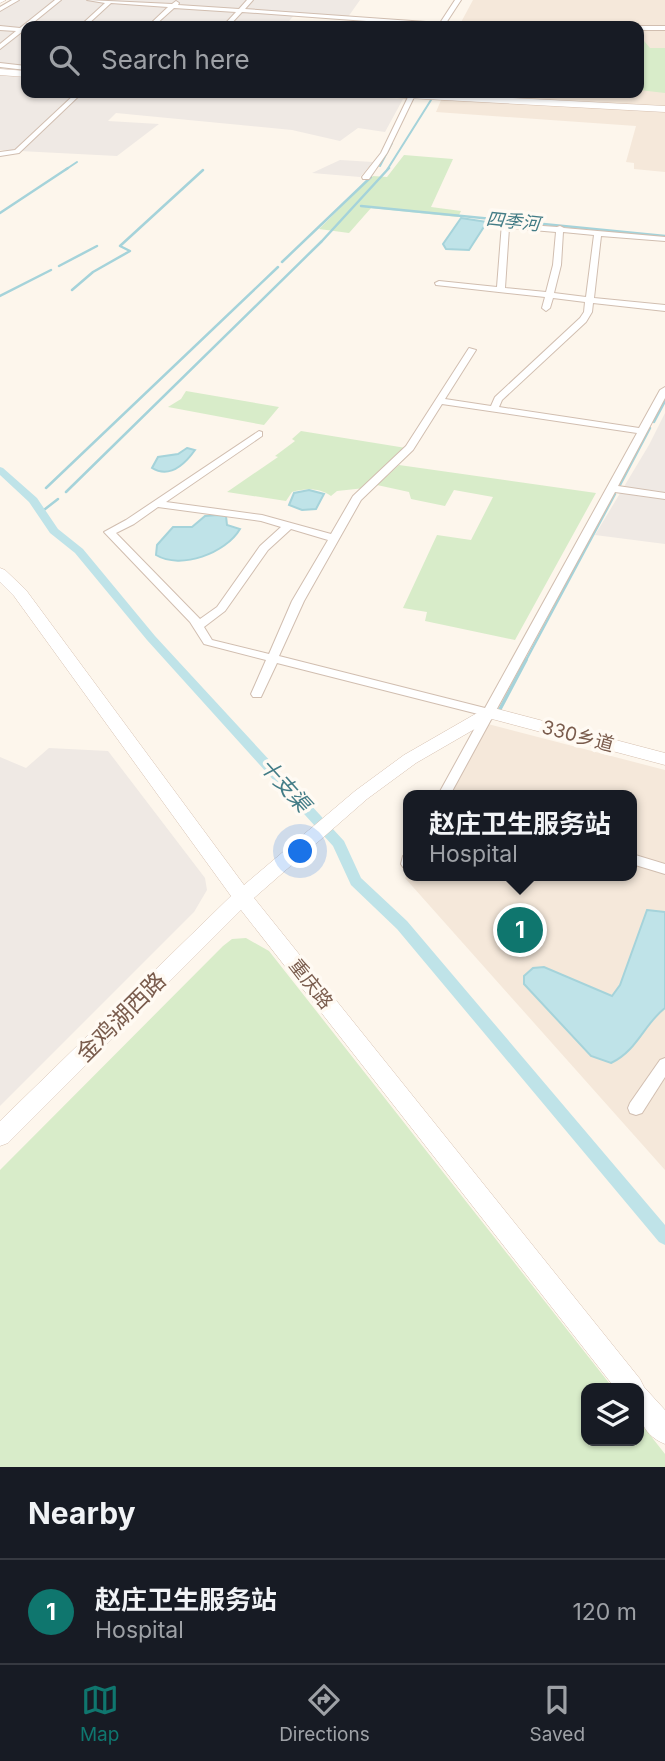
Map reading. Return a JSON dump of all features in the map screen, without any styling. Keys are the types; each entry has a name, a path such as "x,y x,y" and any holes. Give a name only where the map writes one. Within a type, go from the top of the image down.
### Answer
{"street":[{"path":"0,9 16,0"},
{"path":"34,21 58,0"},
{"path":"90,0 359,21"},
{"path":"156,21 178,0"},
{"path":"231,21 250,0"},
{"path":"445,21 458,0"},
{"path":"88,21 110,1"},
{"path":"146,21 163,5"},
{"path":"0,28 21,30"},
{"path":"644,28 665,28"},
{"path":"0,47 21,32"},
{"path":"0,65 21,67"},
{"path":"0,72 21,74"},
{"path":"0,154 17,152 74,98"},
{"path":"366,177 384,153 410,98"},
{"path":"479,98 665,109"},
{"path":"502,290 505,225 665,239"},
{"path":"546,308 557,265 561,228"},
{"path":"494,409 503,394 578,326 588,312 598,232"},
{"path":"439,283 665,308"},
{"path":"257,694 298,601 357,498 410,448 472,350"},
{"path":"447,790 640,431 665,390"},
{"path":"439,401 640,431"},
{"path":"259,434 157,504 109,532 198,626 208,642 490,713"},
{"path":"611,488 665,496"},
{"path":"157,504 252,516 334,538"},
{"path":"198,626 221,609 264,548 289,525"},
{"name":"重庆路","path":"0,573 20,593 242,897 627,1383"},
{"name":"330乡道","path":"490,713 665,759"},
{"name":"金鸡湖西路","path":"0,1136 242,897 361,795 410,759 490,713"},
{"path":"637,861 665,869"},
{"path":"636,1108 665,1064"},
{"path":"644,1404 665,1431"}],"shaded area":[{"path":"10,0 360,0 348,17 295,14 289,21 21,21 21,98 403,99 385,132 358,128 340,141 292,130 116,113 108,121 159,124 117,156 0,150 0,6"},
{"path":"473,0 665,0 665,172 634,169 634,163 626,162 636,126 436,112 442,98 644,98 644,21 462,21"},
{"path":"340,160 373,162 360,177 312,173"},
{"path":"665,413 665,544 595,535 649,445"},
{"path":"488,724 665,770 665,1170 408,881 637,881 637,790 453,790"},
{"path":"49,748 108,751 205,878 207,890 194,912 0,1106 0,757 26,768"}],"green space":[{"path":"644,41 650,48 665,48 665,93 644,91"},
{"path":"404,155 453,159 431,207 461,211 458,217 371,208 349,233 319,229 373,176 387,177"},
{"path":"186,391 279,407 264,425 168,407 181,399"},
{"path":"301,431 406,448 365,488 337,491 331,496 317,490 303,490 292,492 286,501 227,492 278,457 275,456 295,441 292,439"},
{"path":"399,465 596,493 515,640 425,621 427,612 403,608 437,535 471,540 493,497 454,490 445,506 411,499 409,492 377,485"},
{"path":"246,938 269,951 609,1383 581,1383 581,1446 644,1446 644,1427 665,1454 665,1467 0,1467 0,1170 232,939"}],"water":[{"path":"461,218 487,222 469,250 446,249 443,244"},
{"path":"187,448 195,450 187,460 171,471 152,468 158,457 178,454"},
{"path":"309,490 324,494 316,509 302,510 289,505 294,493"},
{"path":"205,516 226,516 227,525 240,529 233,538 214,552 178,561 156,555 157,545 173,527 192,527"},
{"path":"647,910 665,912 665,1008 634,1045 611,1063 591,1056 524,984 524,976 533,968 544,967 612,996 620,985"}],"waterway":[{"path":"387,170 431,100"},
{"path":"380,166 392,143"},
{"path":"68,168 77,162"},
{"path":"0,213 68,168"},
{"path":"66,492 322,241 389,168"},
{"path":"72,290 93,272 130,251 120,246 203,170"},
{"path":"282,262 371,177"},
{"name":"四季河","path":"361,206 665,236"},
{"path":"59,266 97,246"},
{"path":"46,488 278,267"},
{"path":"0,296 51,270"},
{"path":"654,422 665,401"},
{"path":"620,485 650,428"},
{"name":"十支渠","path":"0,470 33,500 54,531 79,551 151,638 339,844 356,881 402,925 665,1237"},
{"path":"525,662 615,494"},
{"path":"40,513 58,499"},
{"path":"502,712 499,711 526,660"}],"place":[{"name":"赵庄卫生服务站","path":"520,930"}]}
